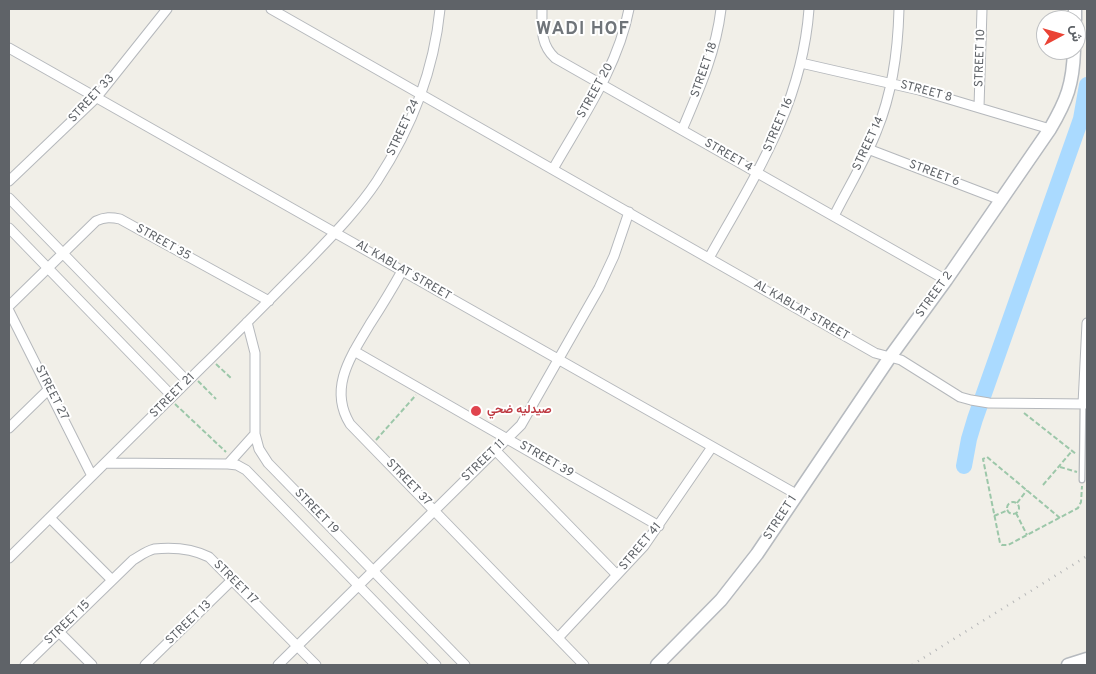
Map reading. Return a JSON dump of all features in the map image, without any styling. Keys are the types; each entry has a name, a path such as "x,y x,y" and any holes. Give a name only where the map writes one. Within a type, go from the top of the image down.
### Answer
{"street":[{"name":"STREET 33","path":"9,181 96,98 167,9"},
{"name":"AL KABLAT STREET","path":"271,9 875,353 890,357"},
{"name":"STREET 24","path":"336,232 357,208 389,160 408,124 421,94 435,44 440,9"},
{"name":"STREET 4","path":"542,9 542,34 544,41 550,53 561,61 946,280"},
{"name":"STREET 20","path":"553,169 601,84 618,49 629,9"},
{"name":"STREET 18","path":"682,130 708,68 714,48 721,9"},
{"name":"STREET 16","path":"709,258 780,128 801,63 809,9"},
{"name":"STREET 14","path":"834,216 868,149 883,114 891,83 898,41 899,9"},
{"name":"STREET 10","path":"979,107 982,9"},
{"name":"AL KABLAT STREET","path":"9,48 796,494"},
{"name":"STREET 2","path":"890,357 946,280 1050,129 1065,104 1071,83 1073,60"},
{"name":"STREET 8","path":"801,63 891,83 1050,129"},
{"name":"STREET 6","path":"868,149 1001,200"},
{"path":"9,198 190,379"},
{"name":"STREET 11","path":"278,665 521,424 599,288 614,256 629,212"},
{"name":"STREET 35","path":"9,306 96,221 112,217 120,219 269,301"},
{"path":"9,228 171,397"},
{"name":"STREET 21","path":"9,558 269,301 336,232"},
{"name":"STREET 37","path":"402,271 354,351 345,370 341,385 342,406 350,424 584,665"},
{"name":"STREET 27","path":"9,311 92,476"},
{"name":"STREET 19","path":"247,322 255,353 255,434 259,449 268,463 465,665"},
{"path":"890,357 906,363 960,397 972,400 989,403 1085,404 1087,323"},
{"name":"STREET 39","path":"354,351 659,526"},
{"name":"STREET 1","path":"657,665 740,578 890,357"},
{"path":"9,428 48,389"},
{"path":"230,461 255,434"},
{"name":"STREET 41","path":"558,638 644,546 712,447"},
{"name":"STREET 39","path":"495,450 617,575"},
{"name":"STREET 19","path":"106,462 230,461 246,470 436,665"},
{"path":"50,518 112,580"},
{"name":"STREET 17","path":"112,580 143,554 153,549 173,549 200,553 209,558 232,580 316,665"},
{"name":"STREET 15","path":"25,665 112,580"},
{"name":"STREET 13","path":"145,665 232,580"},
{"path":"59,632 92,665"},
{"path":"1068,665 1087,659"}],"lane":[{"path":"1082,480 1085,404"}],"path":[{"path":"210,359 231,378"},
{"path":"190,379 216,399"},
{"path":"371,446 421,389"},
{"path":"171,397 230,461"},
{"path":"1024,413 1082,458"},
{"path":"1043,485 1072,451"},
{"path":"1060,518 987,457 982,461 1002,545 1008,545 1060,518 1078,508 1081,505 1082,480"},
{"path":"1059,466 1082,474"},
{"path":"1017,504 1028,490"},
{"path":"1008,510 1010,503 1015,502 1017,504"},
{"path":"1016,513 1019,508 1017,504"},
{"path":"994,516 1008,510"},
{"path":"1008,510 1011,514 1016,513"},
{"path":"1016,513 1027,535"}],"waterway":[{"path":"964,466 975,419 1081,119 1087,85"}],"railway":[{"path":"912,665 1087,556"}],"place":[{"name":"صيدليه ضحي","path":"476,411"}],"district":[{"name":"WADI HOF","path":"583,30"}]}
